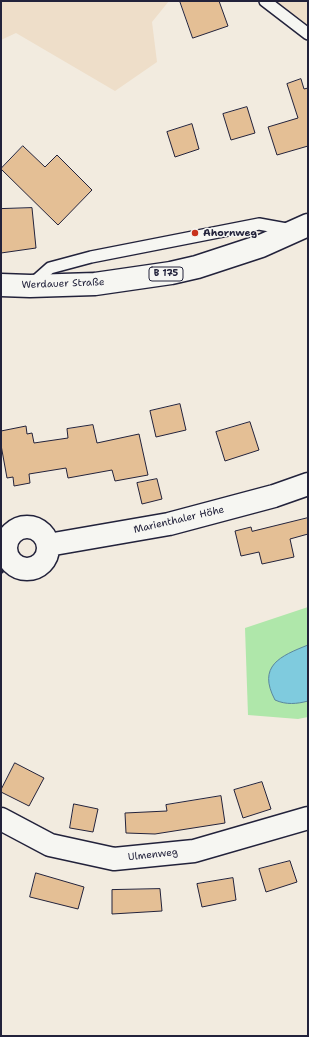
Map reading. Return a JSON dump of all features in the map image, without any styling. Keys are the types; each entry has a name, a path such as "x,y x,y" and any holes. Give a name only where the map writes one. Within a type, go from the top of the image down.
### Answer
{"street":[{"name":"Werdauer Straße","path":"1,285 30,286 95,284 171,273 197,267 261,246 302,228"},
{"name":"Marienthaler Höhe","path":"48,545 169,524 274,496 308,484"},
{"path":"29,527 42,533 46,538 48,552 40,564 33,568 26,569 19,567 7,568 9,557 7,543 10,536 15,531 21,528 29,527"},
{"name":"Ulmenweg","path":"1,819 50,845 114,859 194,851 308,818"}],"lane":[{"path":"266,1 308,34"},
{"path":"30,286 50,268 91,257 259,224 302,228"}],"shaded area":[{"path":"1,1 169,1 152,22 157,62 115,91 16,33 1,40"},
{"path":"274,1 308,1 308,27"}],"green space":[{"path":"308,607 308,717 298,719 248,715 245,628"}],"water":[{"path":"308,645 308,701 292,704 275,700 270,688 269,679 270,671 274,664 288,653"}],"building":[{"path":"180,1 219,1 228,26 193,38"},
{"path":"301,79 304,89 308,88 308,146 277,155 268,127 298,118 287,84"},
{"path":"247,107 255,133 231,140 223,114"},
{"path":"192,124 199,149 175,157 167,132"},
{"path":"23,146 45,167 57,155 92,190 58,225 1,169"},
{"path":"32,208 36,248 1,253 1,209"},
{"path":"180,404 186,430 156,437 150,411"},
{"path":"250,422 259,450 225,461 216,432"},
{"path":"93,425 97,443 139,434 148,475 115,481 112,470 68,478 66,468 29,474 30,483 14,486 13,477 7,478 1,445 1,431 26,426 27,434 32,433 34,443 68,438 67,429"},
{"path":"157,479 162,499 142,504 137,483"},
{"path":"308,518 308,534 290,539 294,557 262,564 259,552 241,556 235,531 251,527 252,531"},
{"path":"15,763 44,778 29,806 1,792"},
{"path":"262,782 271,809 243,818 234,790"},
{"path":"221,796 225,823 155,834 126,833 125,813 167,811 166,805"},
{"path":"74,804 98,809 93,832 70,828"},
{"path":"290,861 297,882 266,892 259,869"},
{"path":"36,873 84,887 78,909 30,897"},
{"path":"233,878 236,900 202,907 197,884"},
{"path":"160,889 162,911 112,914 112,890"}],"place":[{"name":"Ahornweg","path":"195,233"}]}
